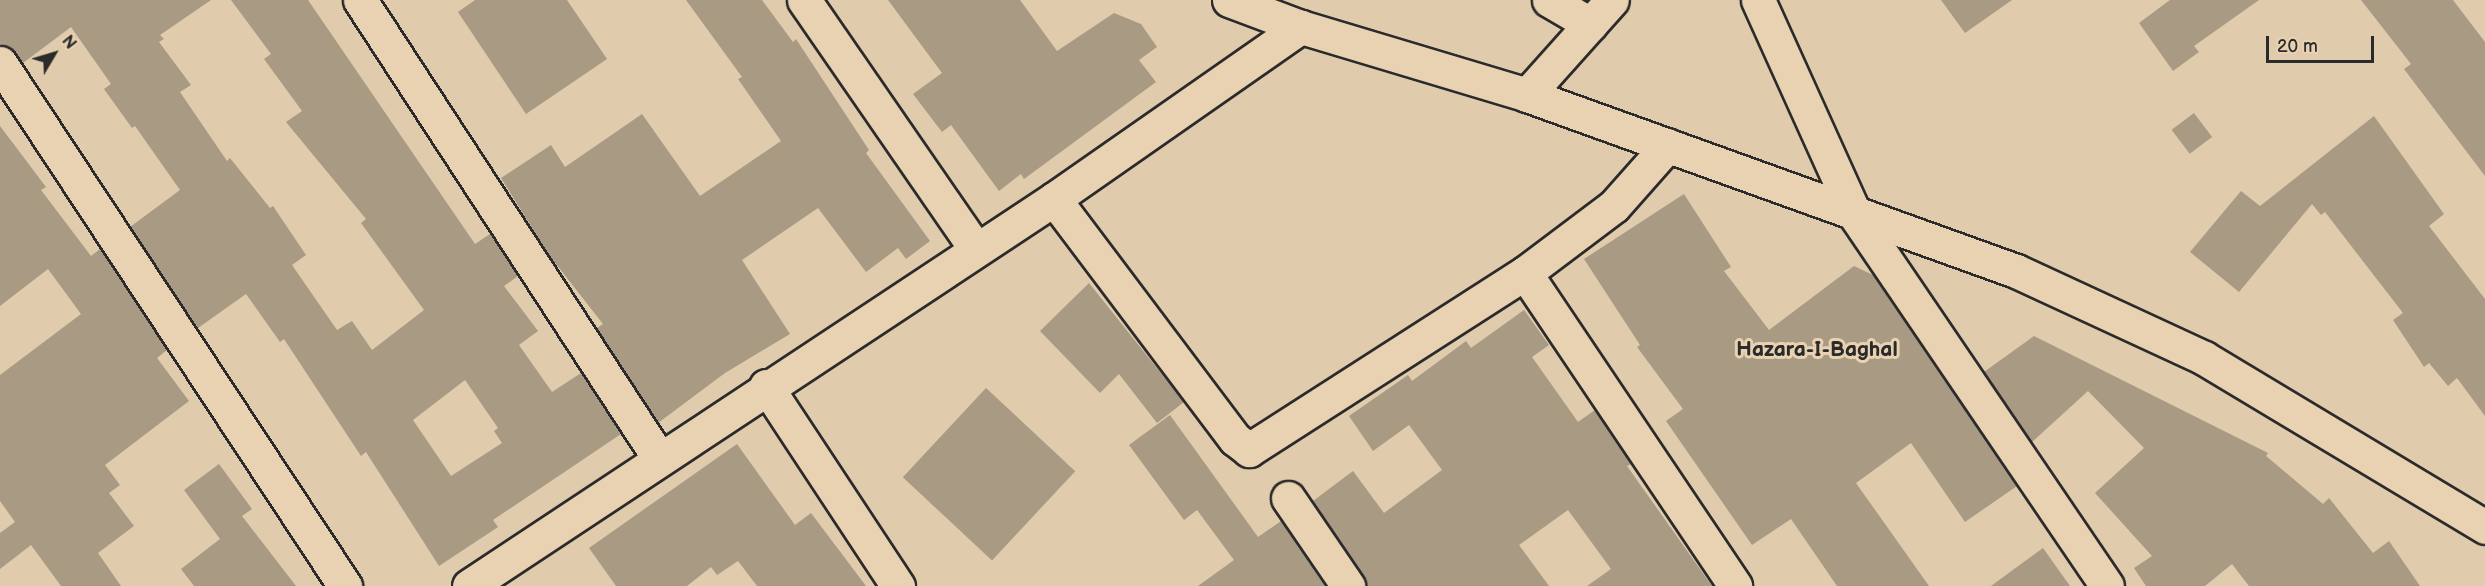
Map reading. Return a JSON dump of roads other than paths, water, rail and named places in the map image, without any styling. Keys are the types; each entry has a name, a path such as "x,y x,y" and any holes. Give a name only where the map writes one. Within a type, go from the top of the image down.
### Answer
{"street":[{"path":"360,0 659,458"},
{"path":"804,0 976,249"},
{"path":"1229,0 1301,27 1527,94 1855,215 2016,271 2204,358 2485,527"},
{"path":"1549,0 1590,24"},
{"path":"1527,94 1612,0"},
{"path":"1758,0 1855,215 2107,586"},
{"path":"485,582 659,458 1054,199 1301,27"},
{"path":"0,63 345,586"},
{"path":"1054,199 1235,439 1249,450 1525,273 1614,206 1668,145"},
{"path":"1525,273 1735,586"},
{"path":"766,386 898,586"},
{"path":"1288,498 1348,586"}],"district":[{"name":"Hazara-I-Baghal","path":"1817,350"}]}
